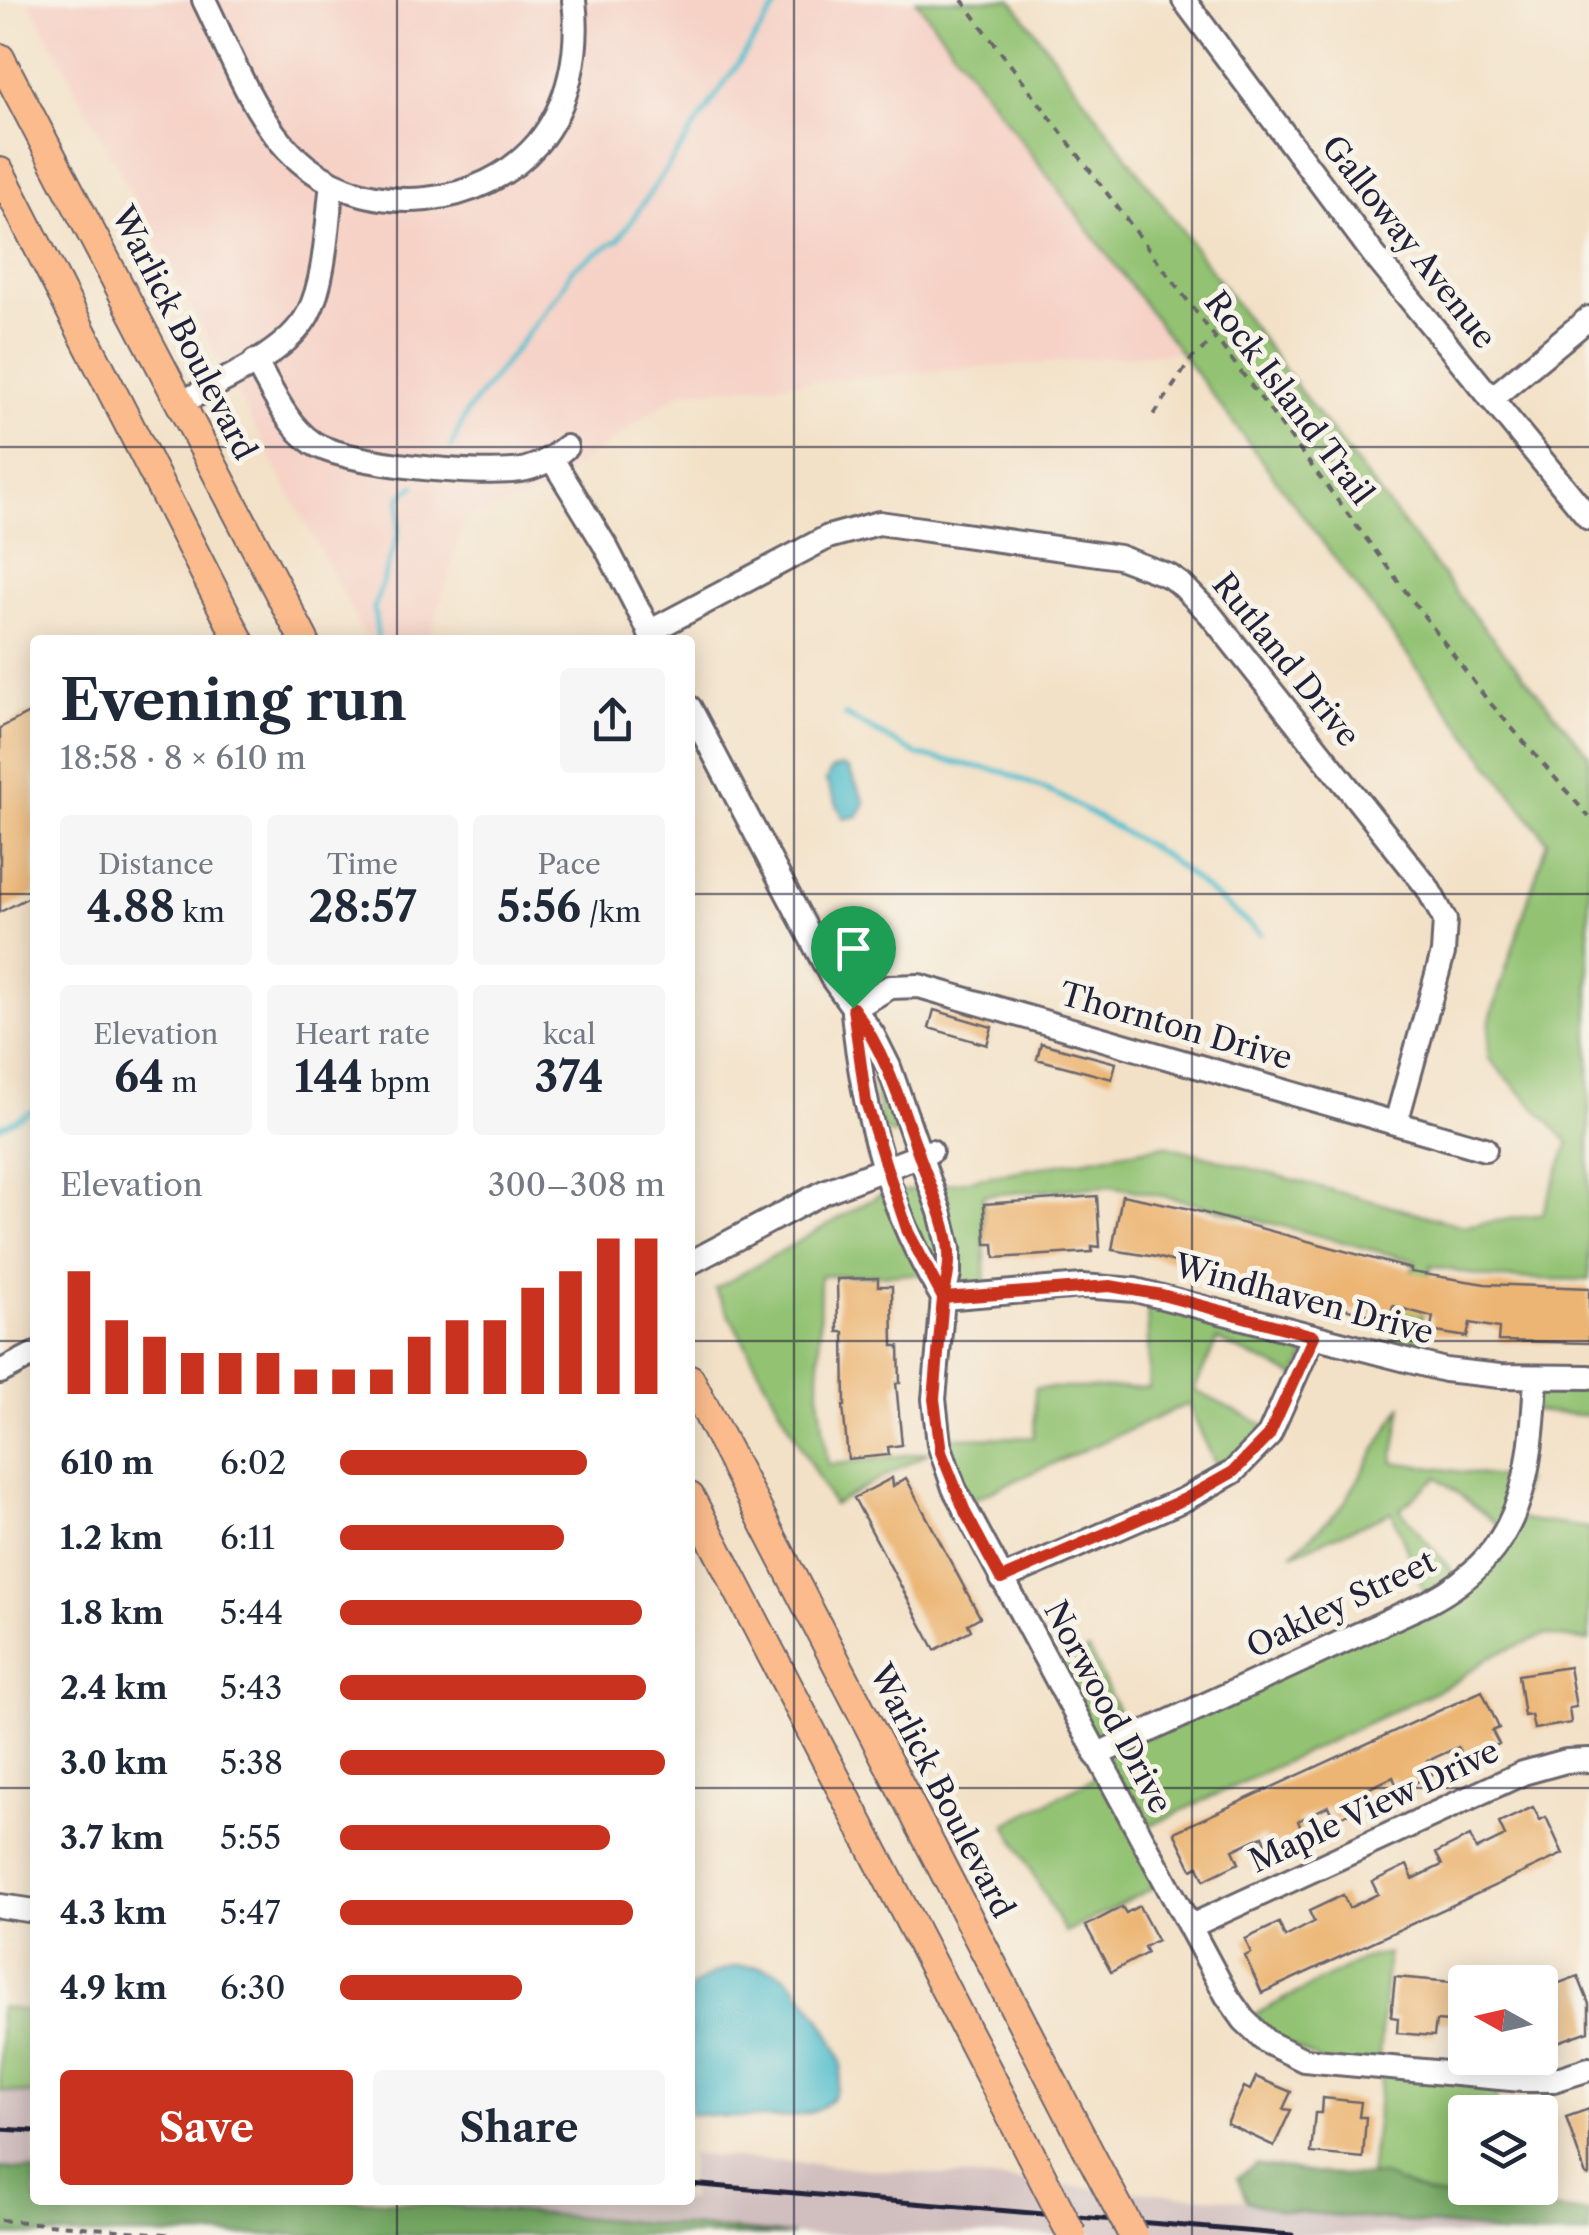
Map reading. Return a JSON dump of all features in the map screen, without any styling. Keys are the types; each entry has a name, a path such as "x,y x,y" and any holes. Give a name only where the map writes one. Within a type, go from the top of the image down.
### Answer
{"main road":[{"name":"Warlick Boulevard","path":"0,58 301,635"},
{"path":"0,172 236,635"},
{"name":"Warlick Boulevard","path":"695,1390 1133,2235"},
{"path":"695,1507 1072,2235"}],"street":[{"path":"204,0 270,126 306,166 332,183 373,196 426,200 481,184 535,146 549,127 566,87 576,43 574,0"},
{"name":"Galloway Avenue","path":"1184,0 1374,255 1589,518"},
{"path":"181,403 284,343 308,314 319,279 332,183"},
{"path":"1491,398 1589,318"},
{"path":"255,361 292,422 311,442 338,456 491,474 524,470 559,453 651,635"},
{"name":"Rutland Drive","path":"654,635 828,537 867,524 1100,553 1169,576 1210,614 1427,887 1445,920 1444,953 1396,1123"},
{"name":"Norwood Drive","path":"695,718 832,978 873,1035 926,1152 949,1249 934,1399 940,1444 954,1488 1227,1996 1266,2042 1304,2060 1522,2080 1554,2080 1589,2070"},
{"name":"Thornton Drive","path":"853,1008 890,987 918,986 1485,1149"},
{"name":"Norwood Drive","path":"853,1008 866,1102 908,1232 943,1298"},
{"path":"695,1260 824,1192 926,1152"},
{"name":"Windhaven Drive","path":"943,1298 1110,1286 1162,1295 1445,1370 1589,1377"},
{"path":"1001,1579 1185,1499 1233,1472 1269,1435 1314,1336"},
{"path":"0,1372 30,1357"},
{"name":"Oakley Street","path":"1096,1755 1428,1602 1473,1573 1500,1543 1518,1506 1530,1451 1536,1376"},
{"name":"Maple View Drive","path":"1191,1926 1524,1773 1566,1760 1589,1760"},
{"path":"0,1906 30,1909"}],"path":[{"name":"Rock Island Trail","path":"962,0 1486,697 1589,817"},
{"path":"1154,415 1192,358 1216,338"},
{"path":"0,2220 176,2235"}],"shaded area":[{"path":"29,0 916,0 1177,352 680,392 536,495 466,518 431,635 364,635"},
{"path":"0,2091 30,2094 30,2176 0,2173"},
{"path":"695,2154 1589,2229 1589,2235 781,2235 402,2205 695,2205"}],"green space":[{"path":"916,0 1012,0 1297,387 1471,612 1589,755 1589,1280 1489,1278 1431,1266 1413,1363 1388,1356 1415,1261 1182,1200 1111,1186 983,1195 986,1294 943,1298 928,1274 820,1276 819,1396 828,1465 929,1452 833,1505 715,1289 878,1196 1165,1145 1464,1226 1542,1214 1569,1143 1488,1058 1490,1019 1547,841"},
{"path":"873,1079 883,1079 900,1126 893,1135 882,1127"},
{"path":"1147,1292 1313,1336 1297,1377 1217,1340 1194,1390 1272,1429 1222,1479 1188,1404 962,1504 939,1438 1034,1437 1035,1388 1149,1388"},
{"path":"1536,1377 1589,1377 1589,1416 1534,1411"},
{"path":"1402,1405 1393,1462 1525,1481 1513,1518 1589,1528 1589,1641 1545,1635 1491,1656 1455,1682 1139,1831 1166,1881 1065,1933 1006,1824 1106,1772 1049,1667 1089,1650 1131,1738 1428,1602 1392,1512 1292,1554 1342,1507","holes":["1437,1477 1507,1532 1461,1582 1400,1509"]},
{"path":"1388,1953 1378,2068 1327,2064 1244,2020 1365,1958"},
{"path":"0,2007 30,2011 30,2094 0,2091"},
{"path":"1382,2069 1499,2078 1497,2095 1448,2095 1448,2205 1486,2205 1485,2221 1366,2211"},
{"path":"1256,2164 1321,2174 1384,2176 1430,2195 1448,2197 1448,2205 1518,2205 1589,2213 1589,2235 1500,2235 1480,2229 1277,2210 1247,2201 1237,2178"},
{"path":"0,2168 30,2171 30,2205 438,2205 793,2235 0,2235"}],"water":[{"path":"842,766 849,770 865,803 858,816 844,819 826,781 831,770"},
{"path":"737,1966 766,1968 782,1974 798,1989 833,2041 841,2062 838,2085 826,2104 780,2118 695,2114 695,1985"}],"building":[{"path":"30,713 30,897 0,912 0,728"},
{"path":"934,1010 992,1027 987,1045 929,1028"},
{"path":"1041,1043 1116,1063 1112,1079 1037,1059"},
{"path":"1122,1195 1186,1208 1411,1272 1485,1284 1589,1288 1589,1343 1498,1341 1499,1328 1470,1323 1467,1337 1430,1331 1433,1317 1393,1306 1389,1320 1156,1257 1112,1250"},
{"path":"1097,1196 1100,1247 1092,1246 1092,1252 995,1258 994,1244 986,1244 984,1204"},
{"path":"878,1278 878,1286 892,1286 893,1346 899,1346 900,1383 896,1383 902,1445 888,1447 889,1455 848,1459 843,1406 844,1332 838,1332 837,1279"},
{"path":"892,1478 893,1486 906,1478 980,1617 968,1624 971,1630 935,1650 854,1498"},
{"path":"1569,1667 1576,1707 1569,1708 1571,1723 1534,1729 1531,1715 1524,1716 1518,1675"},
{"path":"1482,1691 1499,1728 1492,1731 1499,1744 1465,1760 1458,1747 1427,1761 1433,1774 1399,1791 1393,1777 1363,1791 1369,1803 1334,1820 1328,1806 1298,1821 1303,1833 1269,1850 1263,1836 1233,1850 1239,1863 1204,1880 1198,1866 1192,1869 1174,1832"},
{"path":"1533,1807 1540,1820 1546,1817 1563,1854 1262,1993 1245,1956 1251,1953 1245,1939 1279,1923 1285,1937 1314,1922 1309,1911 1343,1895 1349,1908 1378,1894 1372,1882 1407,1865 1413,1879 1442,1865 1436,1853 1470,1836 1476,1850 1505,1836 1499,1823"},
{"path":"1139,1906 1157,1940 1144,1947 1147,1953 1111,1972 1086,1926 1122,1907 1126,1913"},
{"path":"1578,1976 1589,2004 1589,2031 1558,2042 1558,1983"},
{"path":"1395,1977 1448,1982 1448,2022 1436,2021 1434,2036 1397,2033 1398,2018 1391,2017"},
{"path":"1256,2077 1291,2092 1283,2109 1291,2110 1274,2146 1227,2124 1244,2087 1250,2090"},
{"path":"1323,2098 1361,2102 1359,2117 1366,2117 1363,2158 1311,2153 1315,2113 1322,2113"},
{"path":"1589,2109 1589,2176 1586,2176 1566,2117"}],"waterway":[{"path":"451,447 467,412 559,293 573,268 619,239 781,0"},
{"path":"377,635 374,608 398,535 401,496 415,486"},
{"path":"845,715 918,755 1004,772 1062,797 1164,855 1261,934"},
{"path":"0,1127 30,1112"}],"railway":[{"path":"0,2129 30,2131"},
{"path":"695,2184 1292,2235"}],"route":[{"path":"853,1008 866,1102 908,1232 943,1298 934,1399 941,1452 966,1514 1001,1579 1202,1491 1247,1461 1272,1429 1314,1336 1162,1295 1110,1286 943,1298 949,1274 949,1249 940,1212 889,1067 873,1035 853,1008"}]}
